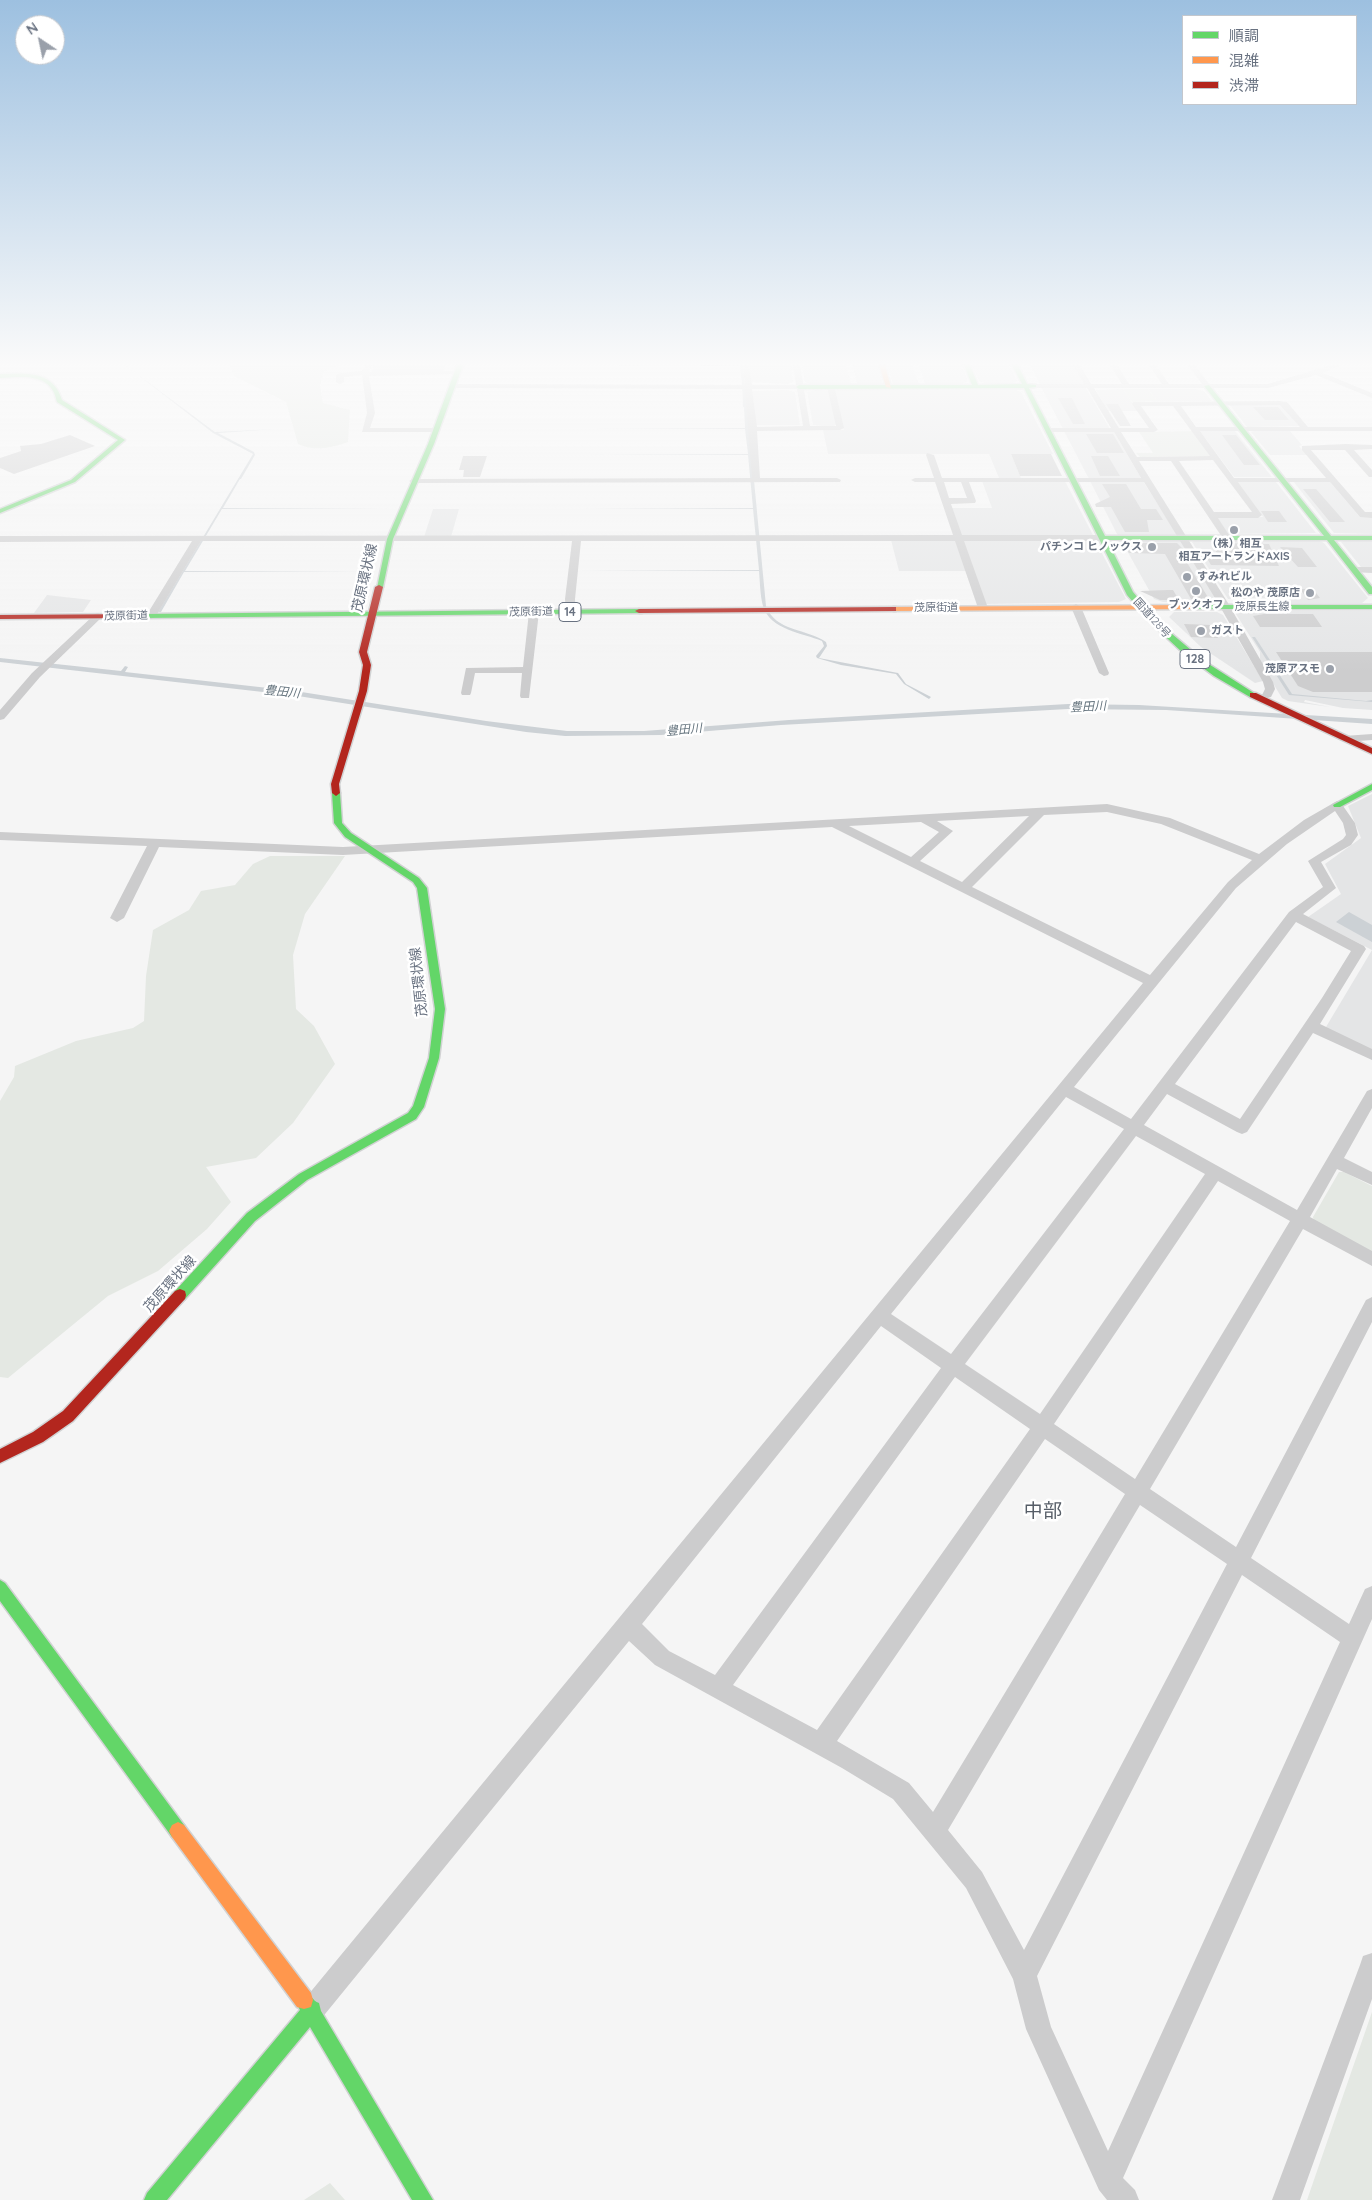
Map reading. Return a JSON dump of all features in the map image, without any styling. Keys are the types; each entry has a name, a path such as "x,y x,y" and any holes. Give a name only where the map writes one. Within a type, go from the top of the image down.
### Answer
{"main road":[{"path":"0,511 73,481 89,468"},
{"name":"茂原環状線","path":"0,1456 38,1437 68,1416 251,1218 303,1177 412,1116 418,1106 434,1058 440,1009 422,888 416,880 348,835 338,823 335,784 363,692 367,666 363,652 381,568 390,539 419,468"},
{"name":"国道128号","path":"1072,468 1108,538 1141,593 1177,635 1265,698 1286,704 1349,736 1372,751"},
{"path":"1272,468 1372,592"},
{"path":"1108,538 1372,538"},
{"name":"国道128号","path":"1108,538 1130,593 1165,633 1193,658 1325,731 1349,736 1372,744"},
{"name":"茂原長生線","path":"1152,607 1372,607"},
{"name":"茂原街道","path":"0,617 1152,607"},
{"path":"1338,805 1372,787"},
{"path":"0,1588 94,1719 312,2010 423,2200"},
{"path":"154,2200 312,2010"}],"street":[{"path":"755,468 756,480"},
{"path":"935,468 983,608"},
{"path":"1139,468 1225,607 1268,682 1270,689 1265,698"},
{"path":"1179,468 1227,538"},
{"path":"1211,515 1258,515 1224,468"},
{"path":"1321,468 1363,515 1372,515"},
{"path":"413,481 837,480"},
{"path":"915,480 1146,480"},
{"path":"946,501 972,501 964,480"},
{"path":"1233,480 1331,480"},
{"path":"0,539 1108,538"},
{"path":"151,616 198,539"},
{"path":"571,612 569,606 577,539"},
{"path":"1355,570 1372,570"},
{"path":"1076,607 1104,673"},
{"path":"525,696 534,612"},
{"path":"0,717 36,675 98,616"},
{"path":"466,693 470,670 528,670"},
{"path":"1349,736 1372,737"},
{"path":"312,2010 880,1316 972,1200 1232,885 1259,859 1302,826 1338,805 1350,822 1352,835 1346,842 1314,861 1330,888 1294,915 953,1366 718,1688"},
{"path":"0,836 343,851 1041,810 1107,808 1131,811 1176,825 1259,859"},
{"path":"963,888 1041,810"},
{"path":"912,862 947,831 922,818"},
{"path":"833,823 1152,982"},
{"path":"117,918 155,842"},
{"path":"1166,1086 1242,1128 1311,1026 1359,949 1294,915"},
{"path":"1311,1026 1372,1055"},
{"path":"1065,1089 1372,1259"},
{"path":"934,1832 1372,1095"},
{"path":"1334,1160 1372,1179"},
{"path":"821,1744 1042,1427 1215,1172"},
{"path":"1024,1975 1372,1305"},
{"path":"880,1316 1352,1638"},
{"path":"1108,2181 1372,1596"},
{"path":"628,1625 662,1658 821,1744 901,1791 974,1880 1024,1975 1039,2029 1108,2181 1125,2200"},
{"path":"1286,2200 1372,1965"}],"shaded area":[{"path":"995,468 1017,468 1021,478 999,478"},
{"path":"1083,468 1135,468 1141,478 1089,479"},
{"path":"1227,468 1264,468 1272,477 1234,477"},
{"path":"982,481 1065,481 1093,535 960,536 951,508 992,508"},
{"path":"1090,481 1143,481 1178,536 1118,536"},
{"path":"1293,481 1330,482 1360,517 1372,517 1372,534 1334,533"},
{"path":"1238,482 1276,482 1316,533 1228,534 1217,518 1263,517"},
{"path":"433,509 459,509 451,537 424,537"},
{"path":"891,540 957,540 967,571 899,571"},
{"path":"963,540 1095,540 1126,599 1119,602 985,604"},
{"path":"1121,540 1181,541 1218,602 1163,602 1154,599"},
{"path":"1320,541 1324,543 1368,598 1362,603 1280,603 1265,600 1228,599 1192,542"},
{"path":"1372,541 1372,568 1361,567 1341,542"},
{"path":"47,595 91,600 83,612 34,613"},
{"path":"1234,611 1372,611 1372,710 1343,708 1305,700 1304,702 1330,707 1288,701 1282,698 1260,662 1260,652"},
{"path":"1174,612 1217,612 1223,615 1263,681 1255,683 1201,647 1169,617"},
{"path":"1372,794 1372,950 1308,917 1341,894 1325,864 1361,838 1348,806"},
{"path":"270,856 345,856 305,914 293,955 296,1009 314,1026 335,1064 293,1123 256,1158 206,1167 231,1202 207,1229 158,1271 108,1296 8,1378 0,1377 0,1101 14,1077 15,1066 76,1041 133,1028 144,1021 146,976 153,930 189,910 201,891 235,885 253,864"},
{"path":"1372,950 1372,1055 1323,1032"},
{"path":"1339,1172 1344,1172 1372,1186 1372,1254 1314,1222 1313,1217"},
{"path":"1372,2012 1372,2200 1307,2200"},
{"path":"330,2183 345,2200 304,2200"}],"water":[{"path":"245,468 248,468 223,508 390,509 222,509 185,571 369,572 184,572 161,612 158,612"},
{"path":"749,468 753,468 766,606 777,621 826,642 827,646 819,658 898,673 906,684 931,697 929,699 904,684 896,674 841,665 817,658 816,656 824,646 822,641 788,630 772,620 767,614 762,602 759,571 577,571 759,570 753,509 583,509 753,508"},
{"path":"1252,637 1255,637 1292,694 1372,700 1372,702 1289,695"},
{"name":"豊田川","path":"0,658 121,671 125,666 128,667 125,672 295,691 486,721 567,731 644,731 789,720 1068,704 1139,705 1372,719 1372,724 1166,710 1068,709 781,725 661,735 565,736 526,732 298,696 0,662"},
{"path":"1349,912 1372,925 1372,942 1336,922"}],"building":[{"path":"0,468 32,468 14,474"},
{"path":"460,468 483,468 480,477 463,477 464,470 459,470"},
{"path":"1017,468 1058,468 1062,476 1020,476"},
{"path":"1096,468 1115,468 1120,476 1100,476"},
{"path":"1102,484 1126,484 1141,509 1156,509 1163,520 1147,520 1149,532 1125,532 1111,507 1096,507 1095,504 1110,497"},
{"path":"1303,489 1316,489 1345,522 1330,522"},
{"path":"1261,511 1279,511 1287,522 1268,522"},
{"path":"1123,543 1177,543 1184,550 1180,551 1209,599 1191,599 1165,554 1129,553"},
{"path":"1211,543 1269,544 1279,566 1211,565 1205,555 1218,555"},
{"path":"1280,547 1302,548 1317,567 1298,567"},
{"name":"松のや 茂原店","path":"1300,589 1313,589 1320,598 1308,600"},
{"path":"1173,590 1179,600 1160,600 1140,591"},
{"path":"1264,614 1313,614 1322,627 1260,627 1253,616"},
{"name":"ガスト","path":"1184,624 1211,625 1218,638 1191,637"},
{"name":"茂原アスモ","path":"1276,652 1372,652 1372,692 1313,692 1298,686"}],"traffic: fast":[{"path":"0,511 73,481 89,468"},
{"path":"379,587 390,539 421,468"},
{"path":"1067,468 1130,593 1143,609 1157,625 1201,663 1253,695"},
{"path":"1272,468 1372,592"},
{"path":"1102,538 1372,538"},
{"path":"1194,607 1372,607"},
{"path":"143,616 639,611"},
{"path":"1337,805 1372,787"},
{"path":"180,1295 251,1217 303,1177 412,1116 418,1107 434,1058 440,1009 422,888 416,880 348,835 338,823 336,793"},
{"path":"0,1588 178,1831"},
{"path":"304,2000 423,2200"},
{"path":"154,2200 312,2010"}],"traffic: slow":[{"path":"893,609 1194,607"},
{"path":"178,1831 304,2000"}],"traffic: jam":[{"path":"336,793 335,784 363,691 367,665 363,652 379,587"},
{"path":"639,611 893,609"},
{"path":"0,617 143,616"},
{"path":"1253,695 1372,751"},
{"path":"0,1456 38,1437 68,1416 180,1295"}],"place":[{"name":"（株）相互 相互アートランドAXIS","path":"1234,530"},
{"name":"パチンコ ヒノックス","path":"1152,547"},
{"name":"すみれビル","path":"1187,577"},
{"name":"ブックオフ","path":"1196,591"},
{"name":"松のや 茂原店","path":"1310,593"},
{"name":"ガスト","path":"1201,631"},
{"name":"茂原アスモ","path":"1330,669"}],"district":[{"name":"中部","path":"1043,1511"}]}
